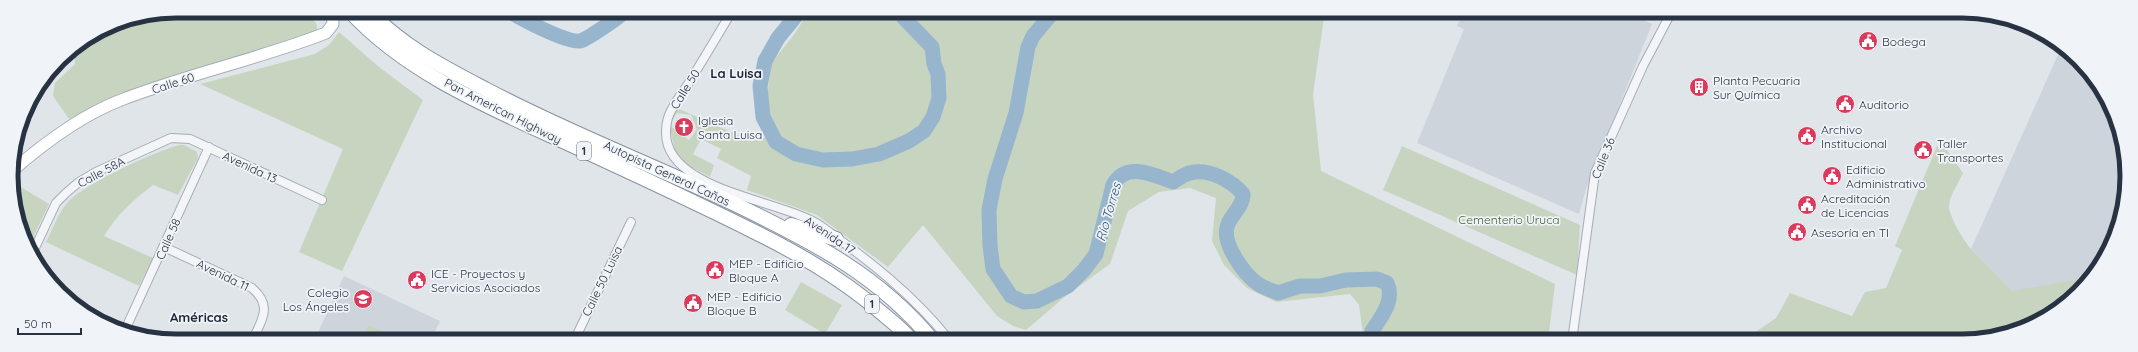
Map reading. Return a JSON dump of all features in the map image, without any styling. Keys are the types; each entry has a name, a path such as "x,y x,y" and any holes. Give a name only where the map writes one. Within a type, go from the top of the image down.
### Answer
{"highway":[{"name":"Pan American Highway","path":"358,18 390,48 440,80 507,115 693,201 797,252 830,272 864,297 904,334"},
{"name":"Autopista General Cañas","path":"377,18 397,37 415,49 439,64 503,98 747,210 818,246 862,274 893,298 927,334"},
{"path":"747,210 836,239"}],"street":[{"name":"Calle 60","path":"18,166 54,139 85,119 120,100 326,34 333,24 333,18"},
{"name":"Calle 50","path":"685,170 674,159 669,148 666,132 669,114 728,18"},
{"name":"Calle 36","path":"1573,334 1595,173 1643,66 1668,18"},
{"name":"Avenida 13","path":"178,137 190,139 209,147 322,200"},
{"name":"Calle 58A","path":"35,248 48,218 66,193 96,172 166,140 178,137"},
{"name":"Calle 58","path":"127,326 209,147"},
{"name":"Avenida 17","path":"685,170 734,194 812,221 897,284 932,318 945,334"},
{"name":"Calle 50 Luisa","path":"577,334 631,222"},
{"name":"Avenida 11","path":"164,246 252,288 260,295 263,302 263,317 255,334"}],"shaded area":[{"path":"1461,18 1639,18 1652,24 1586,189 1579,214 1417,143 1464,29 1457,26"},
{"path":"2059,52 2074,64 2093,88 2104,106 2112,126 2107,136 2113,127 2115,135 2120,166 2119,197 2112,227 2104,246 2081,280 2069,293 2012,291 1971,249"},
{"name":"Colegio Los Ángeles","path":"344,276 440,321 434,334 317,334"}],"green space":[{"path":"312,18 317,25 317,33 121,95 69,119 53,96 55,83 75,64 74,55 97,39 125,26 155,19"},
{"path":"805,18 1324,18 1313,94 1321,171 1555,284 1549,334 1363,334 1359,305 1350,294 1276,302 1247,288 1224,265 1212,241 1216,198 1190,188 1159,192 1128,211 1110,264 1067,295 1026,330 1013,326 997,316 923,225 888,267 817,215 747,190 751,176 717,158 721,149 701,139 693,154 714,165 710,177 687,165 675,150 669,125 677,108 751,141 780,134 769,114 768,90 770,65","holes":["677,113 691,115 697,129 689,140 669,125"]},
{"path":"339,32 379,67 423,100 342,271 299,252 343,149 200,84 315,54 329,45"},
{"path":"179,145 184,145 197,152 198,158 178,195 153,185 126,208 114,221 104,236 153,258 139,286 46,242 61,211 76,195 120,169 153,154"},
{"name":"Cementerio Uruca","path":"1402,146 1580,225 1577,275 1383,190"},
{"path":"1937,146 1947,150 1963,173 1951,197 1949,205 1951,215 1957,228 1971,249 2012,291 2082,279 2066,295 2032,318 2013,326 1983,333 1752,334 1776,318 1790,293 1852,316 1865,292 1886,288 1902,250 1895,246"},
{"path":"18,185 49,204 32,240 23,217"},
{"path":"801,282 842,305 825,334 785,310"},
{"path":"369,325 387,334 364,334"}],"waterway":[{"name":"Río Torres","path":"521,18 533,25 574,41 580,41 589,37 617,18"},
{"name":"Río Torres","path":"794,18 778,38 765,61 760,86 763,117 776,142 796,154 823,160 852,159 879,154 909,141 924,131 933,117 939,98 938,74 934,64 932,47 904,18"},
{"name":"Río Torres","path":"1048,18 1033,36 1028,47 1016,113 995,179 989,210 990,246 993,269 1011,296 1024,302 1037,301 1068,286 1084,270 1096,254 1113,185 1125,173 1141,172 1173,182 1183,175 1204,172 1219,176 1232,184 1243,194 1242,202 1228,224 1226,231 1227,240 1240,265 1246,273 1260,285 1278,293 1300,286 1320,286 1346,280 1377,279 1387,283 1389,289 1388,302 1383,314 1372,331 1373,334"}],"place":[{"name":"Bodega","path":"1868,41"},
{"name":"Planta Pecuaria Sur Química","path":"1699,87"},
{"name":"Auditorio","path":"1845,104"},
{"name":"Iglesia Santa Luisa","path":"684,127"},
{"name":"Archivo Institucional","path":"1807,136"},
{"name":"Taller Transportes","path":"1923,150"},
{"name":"Edificio Administrativo","path":"1832,176"},
{"name":"Acreditación de Licencias","path":"1807,205"},
{"name":"Asesoría en TI","path":"1797,232"},
{"name":"MEP - Edificio Bloque A","path":"715,270"},
{"name":"ICE - Proyectos y Servicios Asociados","path":"417,280"},
{"name":"Colegio Los Ángeles","path":"363,299"},
{"name":"MEP - Edificio Bloque B","path":"693,303"}],"district":[{"name":"La Luisa","path":"736,73"},
{"name":"Américas","path":"199,317"}]}
